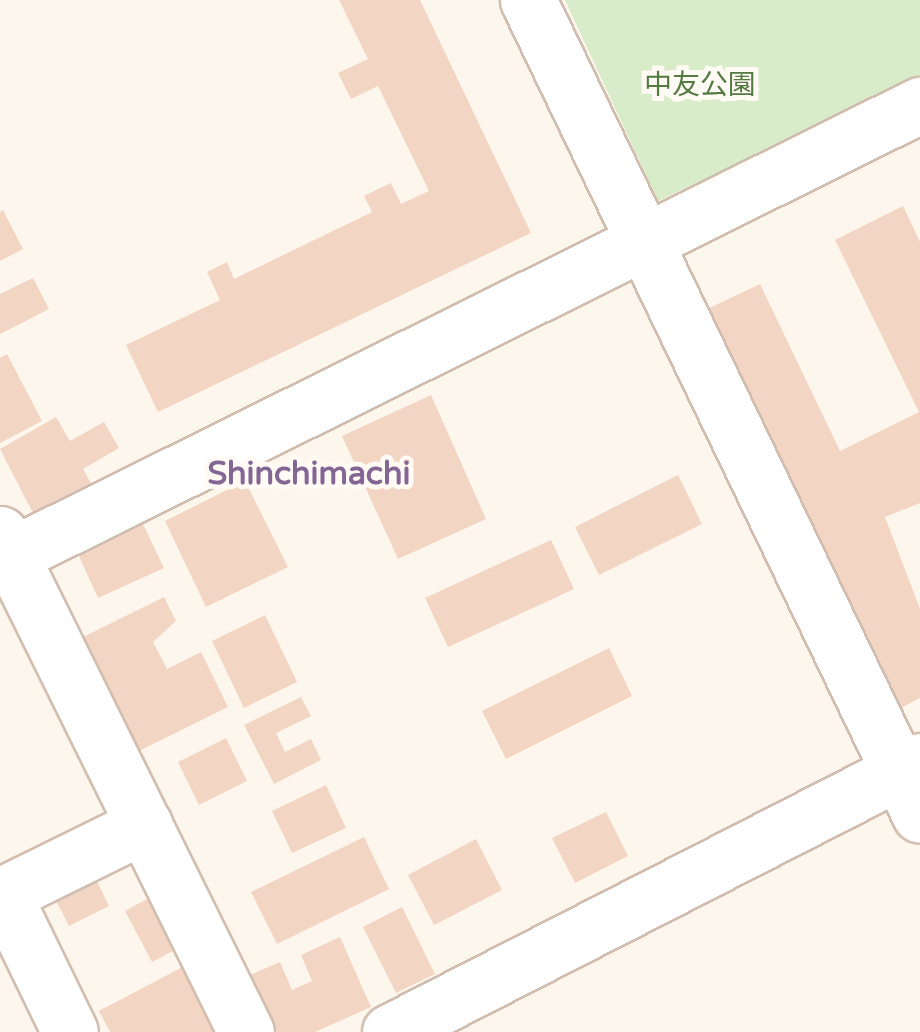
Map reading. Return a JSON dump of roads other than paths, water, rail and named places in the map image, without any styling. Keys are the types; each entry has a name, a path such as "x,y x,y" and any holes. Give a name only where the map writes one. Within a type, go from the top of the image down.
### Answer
{"street":[{"path":"390,1032 913,783 528,0"},
{"path":"246,1032 4,550 920,104"},
{"path":"70,1032 2,895 144,826"}],"district":[{"name":"Shinchimachi","path":"309,474"}],"park label":[{"name":"中友公園","path":"700,85"}]}
